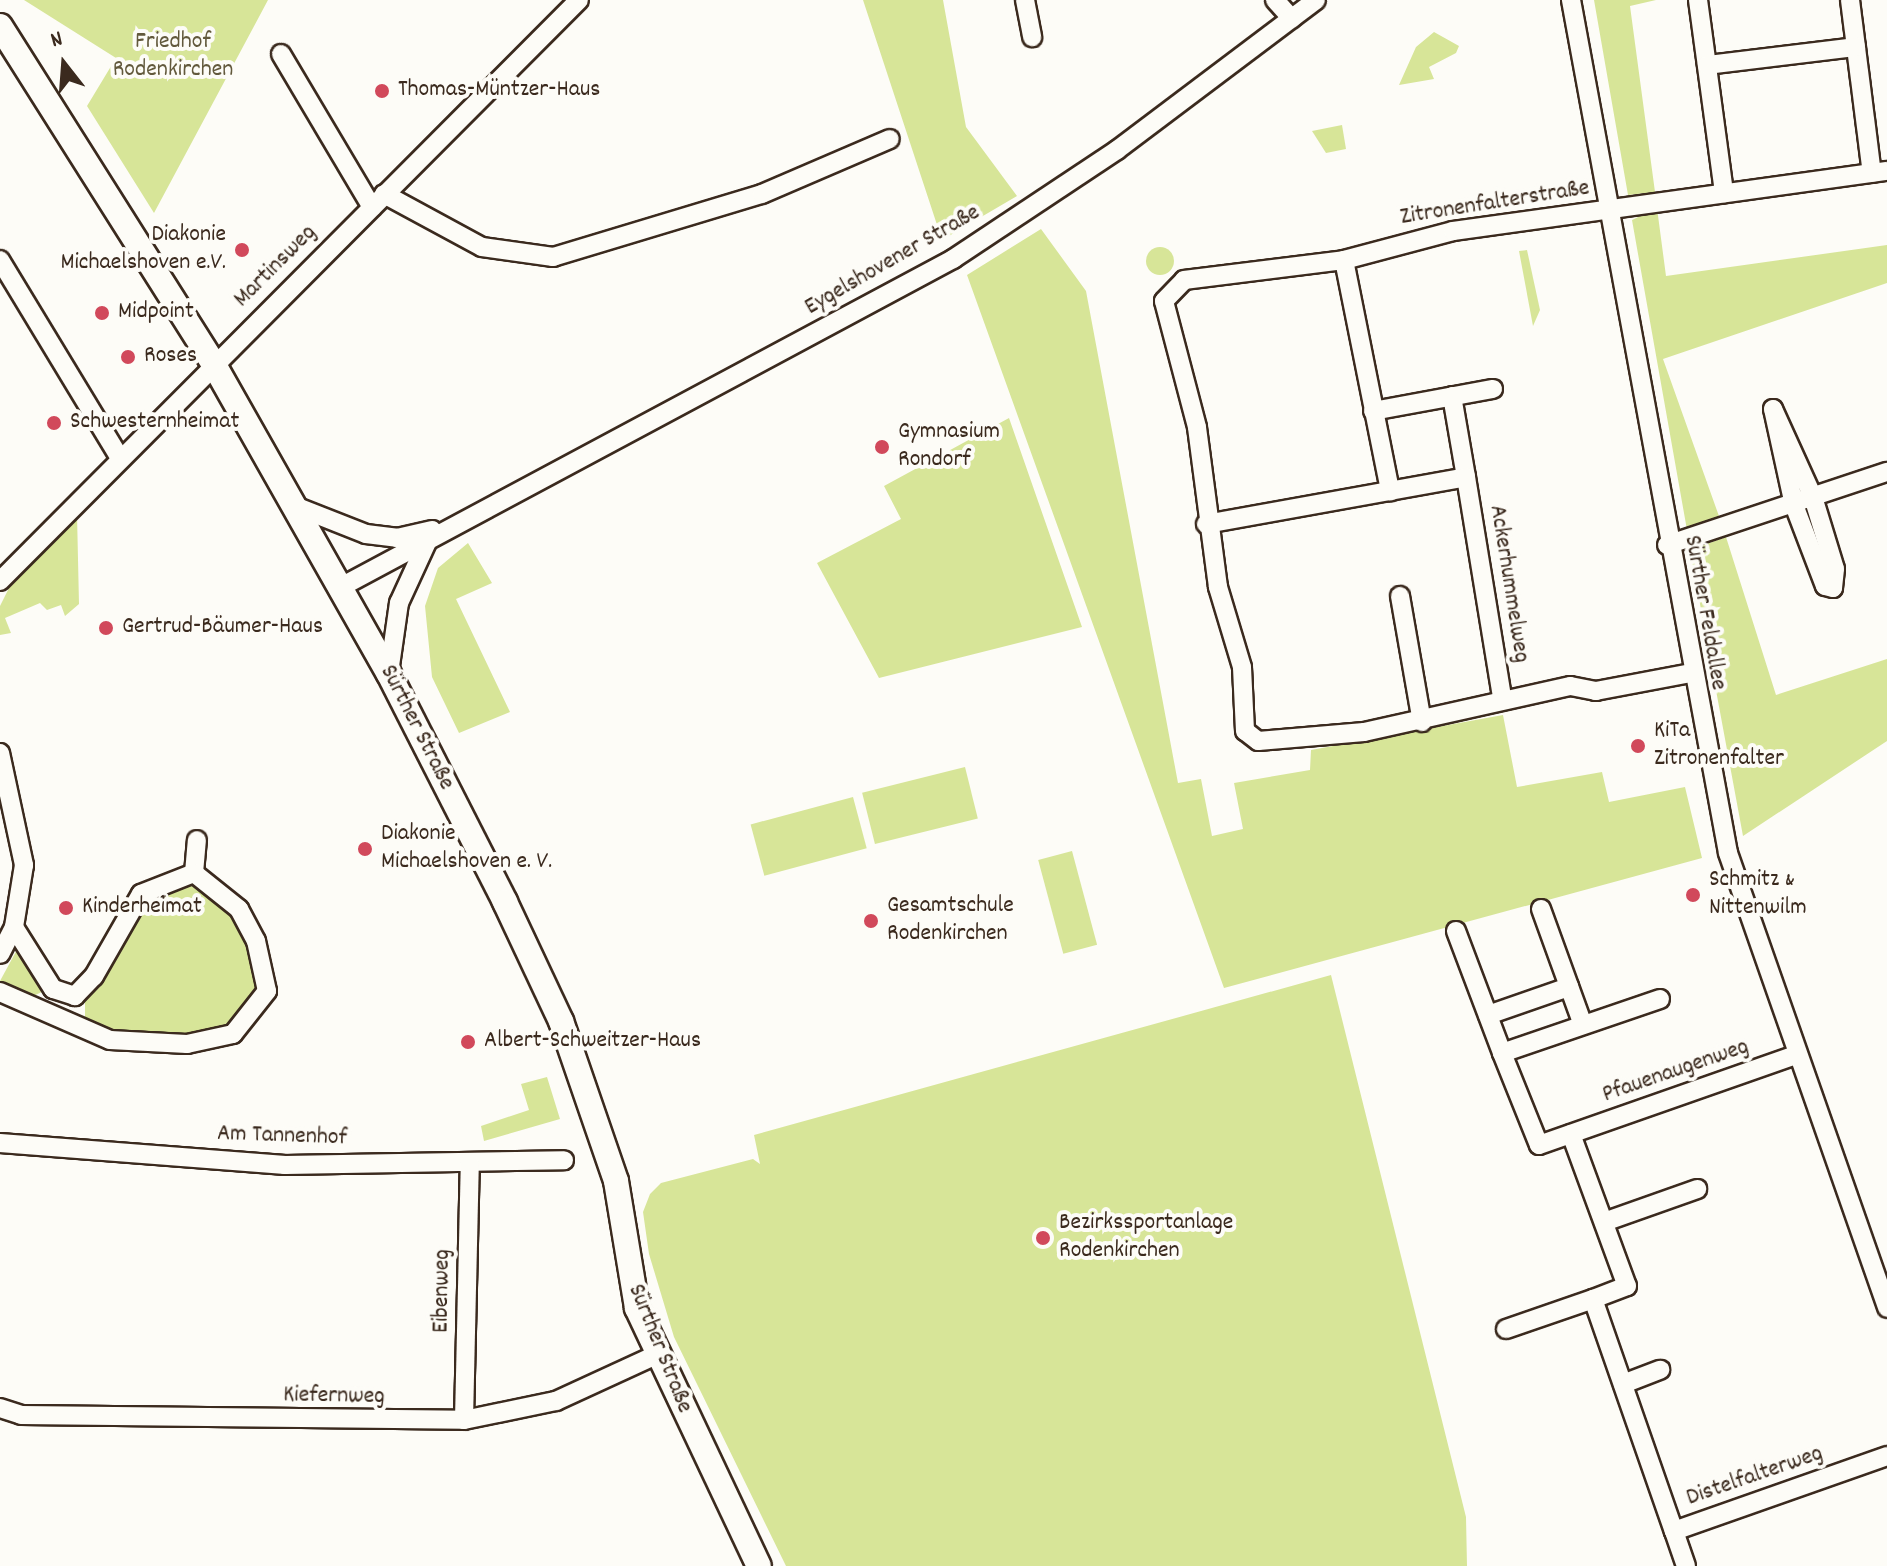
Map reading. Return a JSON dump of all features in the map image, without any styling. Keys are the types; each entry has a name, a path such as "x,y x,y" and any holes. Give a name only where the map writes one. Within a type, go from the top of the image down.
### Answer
{"street":[{"name":"Martinsweg","path":"0,581 118,455 579,0"},
{"path":"1025,0 1032,37"},
{"path":"1275,0 1292,19"},
{"name":"Eygelshovener Straße","path":"339,588 953,259 1316,0"},
{"name":"Sürther Feldallee","path":"1571,0 1667,545 1728,853 1796,1055 1887,1308"},
{"path":"1698,0 1724,193"},
{"path":"1850,0 1880,172"},
{"name":"Sürther Straße","path":"0,26 213,363 295,506 389,674 561,1021 616,1181 624,1261 656,1355 759,1566"},
{"path":"1707,65 1856,47"},
{"path":"281,54 378,200 475,244 553,257 762,194 890,139"},
{"name":"Zitronenfalterstraße","path":"1691,673 1502,698 1422,722 1272,742 1245,731 1242,667 1206,524 1197,427 1164,301 1184,280 1344,260 1424,236 1880,172"},
{"path":"0,260 118,455"},
{"path":"1344,260 1390,491"},
{"path":"1373,411 1493,389"},
{"name":"Ackerhummelweg","path":"1452,396 1502,698"},
{"path":"1773,409 1813,497 1835,569 1833,588 1825,586 1794,505 1773,409"},
{"path":"1667,545 1887,472"},
{"name":"Ackerhummelweg","path":"1206,524 1466,477"},
{"name":"Eygelshovener Straße","path":"295,506 324,523 397,538 465,519"},
{"path":"389,674 399,603 428,540"},
{"path":"1400,596 1422,722"},
{"path":"0,753 24,865 14,927 0,954"},
{"path":"194,873 197,840"},
{"path":"75,996 94,976 141,894 194,873"},
{"path":"0,992 110,1040 187,1044 225,1037 250,1018 269,983 256,941 239,909 194,873"},
{"path":"1541,909 1583,1025"},
{"path":"14,927 53,989 75,996"},
{"name":"Pfauenaugenweg","path":"1456,931 1539,1145 1796,1055"},
{"path":"1488,1015 1569,987"},
{"path":"75,996 82,1028"},
{"path":"1502,1053 1660,999"},
{"path":"1506,1329 1627,1286 1571,1134"},
{"name":"Am Tannenhof","path":"0,1143 285,1165 564,1160"},
{"name":"Eibenweg","path":"464,1420 470,1163"},
{"path":"1604,1222 1697,1189"},
{"path":"1593,1299 1674,1531"},
{"name":"Kiefernweg","path":"0,1408 21,1415 464,1420 556,1401 656,1355"},
{"path":"1623,1384 1660,1370"},
{"name":"Distelfalterweg","path":"1686,1566 1674,1531 1887,1456"}],"green space":[{"name":"Friedhof Rodenkirchen","path":"24,0 268,0 154,213 87,106 116,58"},
{"path":"863,0 943,0 966,127 1017,196 942,240"},
{"path":"1594,0 1656,0 1630,6 1655,192 1628,195"},
{"path":"1434,32 1459,46 1456,53 1429,67 1434,79 1399,85 1416,47"},
{"path":"1342,125 1346,149 1326,153 1312,131"},
{"path":"1657,208 1666,276 1887,245 1887,283 1663,359 1720,519 1687,530 1632,220"},
{"path":"1041,229 1086,291 1178,783 1201,779 1212,836 1243,829 1234,783 1310,770 1311,750 1503,715 1517,787 1602,772 1609,802 1685,787 1702,858 1224,988 967,275"},
{"path":"1160,247 1170,251 1174,261 1170,271 1160,275 1150,271 1146,261 1150,251"},
{"path":"1527,250 1540,310 1533,326 1519,251"},
{"path":"1009,418 1082,627 879,678 817,563 901,519 884,486"},
{"path":"77,514 79,604 65,616 61,605 47,610 40,603 5,618 11,633 0,635 0,606 9,588"},
{"path":"1726,537 1776,695 1887,659 1887,741 1743,836 1690,550"},
{"path":"468,543 492,583 456,599 510,712 459,733 432,677 425,606 438,568"},
{"path":"965,767 978,818 875,844 862,793"},
{"path":"853,797 867,848 764,876 751,824"},
{"path":"1072,851 1097,945 1063,954 1038,860"},
{"path":"188,880 218,894 244,927 261,997 216,1037 112,1036 85,1020 85,993 132,908"},
{"path":"19,946 46,990 29,998 0,981"},
{"name":"Bezirkssportanlage Rodenkirchen","path":"1331,975 1466,1517 1467,1566 786,1566 674,1337 649,1254 643,1212 650,1194 661,1183 753,1159 760,1164 754,1135"},
{"path":"547,1077 560,1119 484,1141 481,1126 529,1110 521,1084"}],"place":[{"name":"Thomas-Müntzer-Haus","path":"382,91"},
{"name":"Diakonie Michaelshoven e.V.","path":"242,250"},
{"name":"Midpoint","path":"102,313"},
{"name":"Roses","path":"128,357"},
{"name":"Schwesternheimat","path":"54,423"},
{"name":"Gymnasium Rondorf","path":"882,447"},
{"name":"Gertrud-Bäumer-Haus","path":"106,628"},
{"name":"KiTa Zitronenfalter","path":"1638,746"},
{"name":"Diakonie Michaelshoven e. V.","path":"365,849"},
{"name":"Schmitz & Nittenwilm","path":"1693,895"},
{"name":"Kinderheimat","path":"66,908"},
{"name":"Gesamtschule Rodenkirchen","path":"871,921"},
{"name":"Albert-Schweitzer-Haus","path":"468,1042"},
{"name":"Bezirkssportanlage Rodenkirchen","path":"1043,1238"}]}
